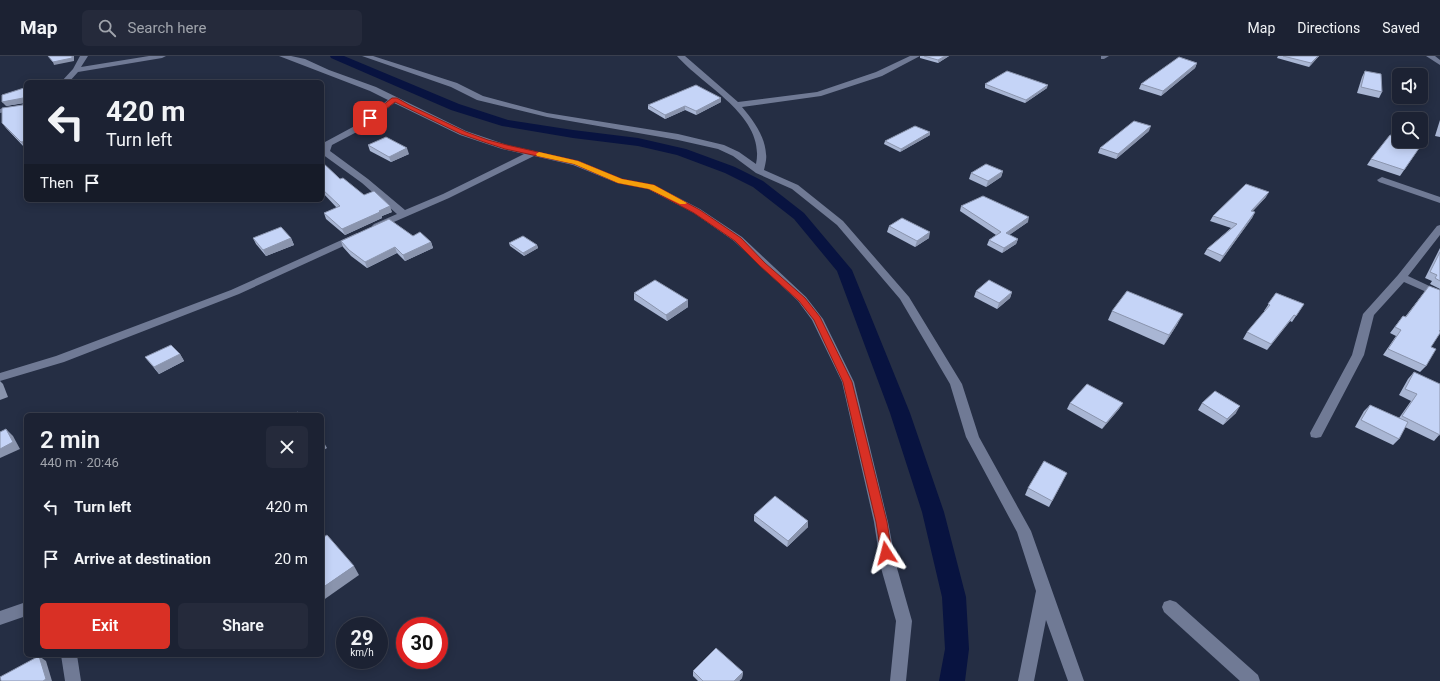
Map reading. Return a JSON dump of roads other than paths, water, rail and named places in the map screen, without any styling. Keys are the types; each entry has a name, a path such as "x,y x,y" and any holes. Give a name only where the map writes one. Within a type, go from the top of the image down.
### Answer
{"street":[{"path":"66,80 76,70 84,56"},
{"path":"76,70 100,68 162,56"},
{"path":"283,56 302,61 394,99 463,133 505,147 576,163 620,181 651,187 678,200 738,239 802,299 817,319 848,382 881,522 889,568 904,621 898,681"},
{"path":"366,56 454,85 480,98 547,115 678,137 721,147 736,154 759,171 795,187 840,223 904,297 956,384 973,437 1024,531 1076,681"},
{"path":"681,56 737,105 752,123 761,147 762,166 759,171"},
{"path":"737,105 818,94 879,74 916,56"},
{"path":"1430,56 1440,64"},
{"path":"394,99 370,118 367,123 328,144 325,152 365,181 403,214"},
{"path":"0,111 24,106"},
{"path":"0,377 60,359 235,292 403,214 446,196 533,153"},
{"path":"1382,180 1440,200"},
{"path":"1316,433 1358,355 1369,314 1402,277 1440,228"},
{"path":"1402,277 1440,295"},
{"path":"1026,681 1044,591"},
{"path":"1170,607 1252,681"},
{"path":"0,618 24,610"},
{"path":"69,657 73,681"}],"waterway":[{"path":"335,56 455,107 506,123 573,134 638,142 681,152 730,170 758,184 799,216 844,270 900,413 933,512 954,597 957,649 952,681"}]}
